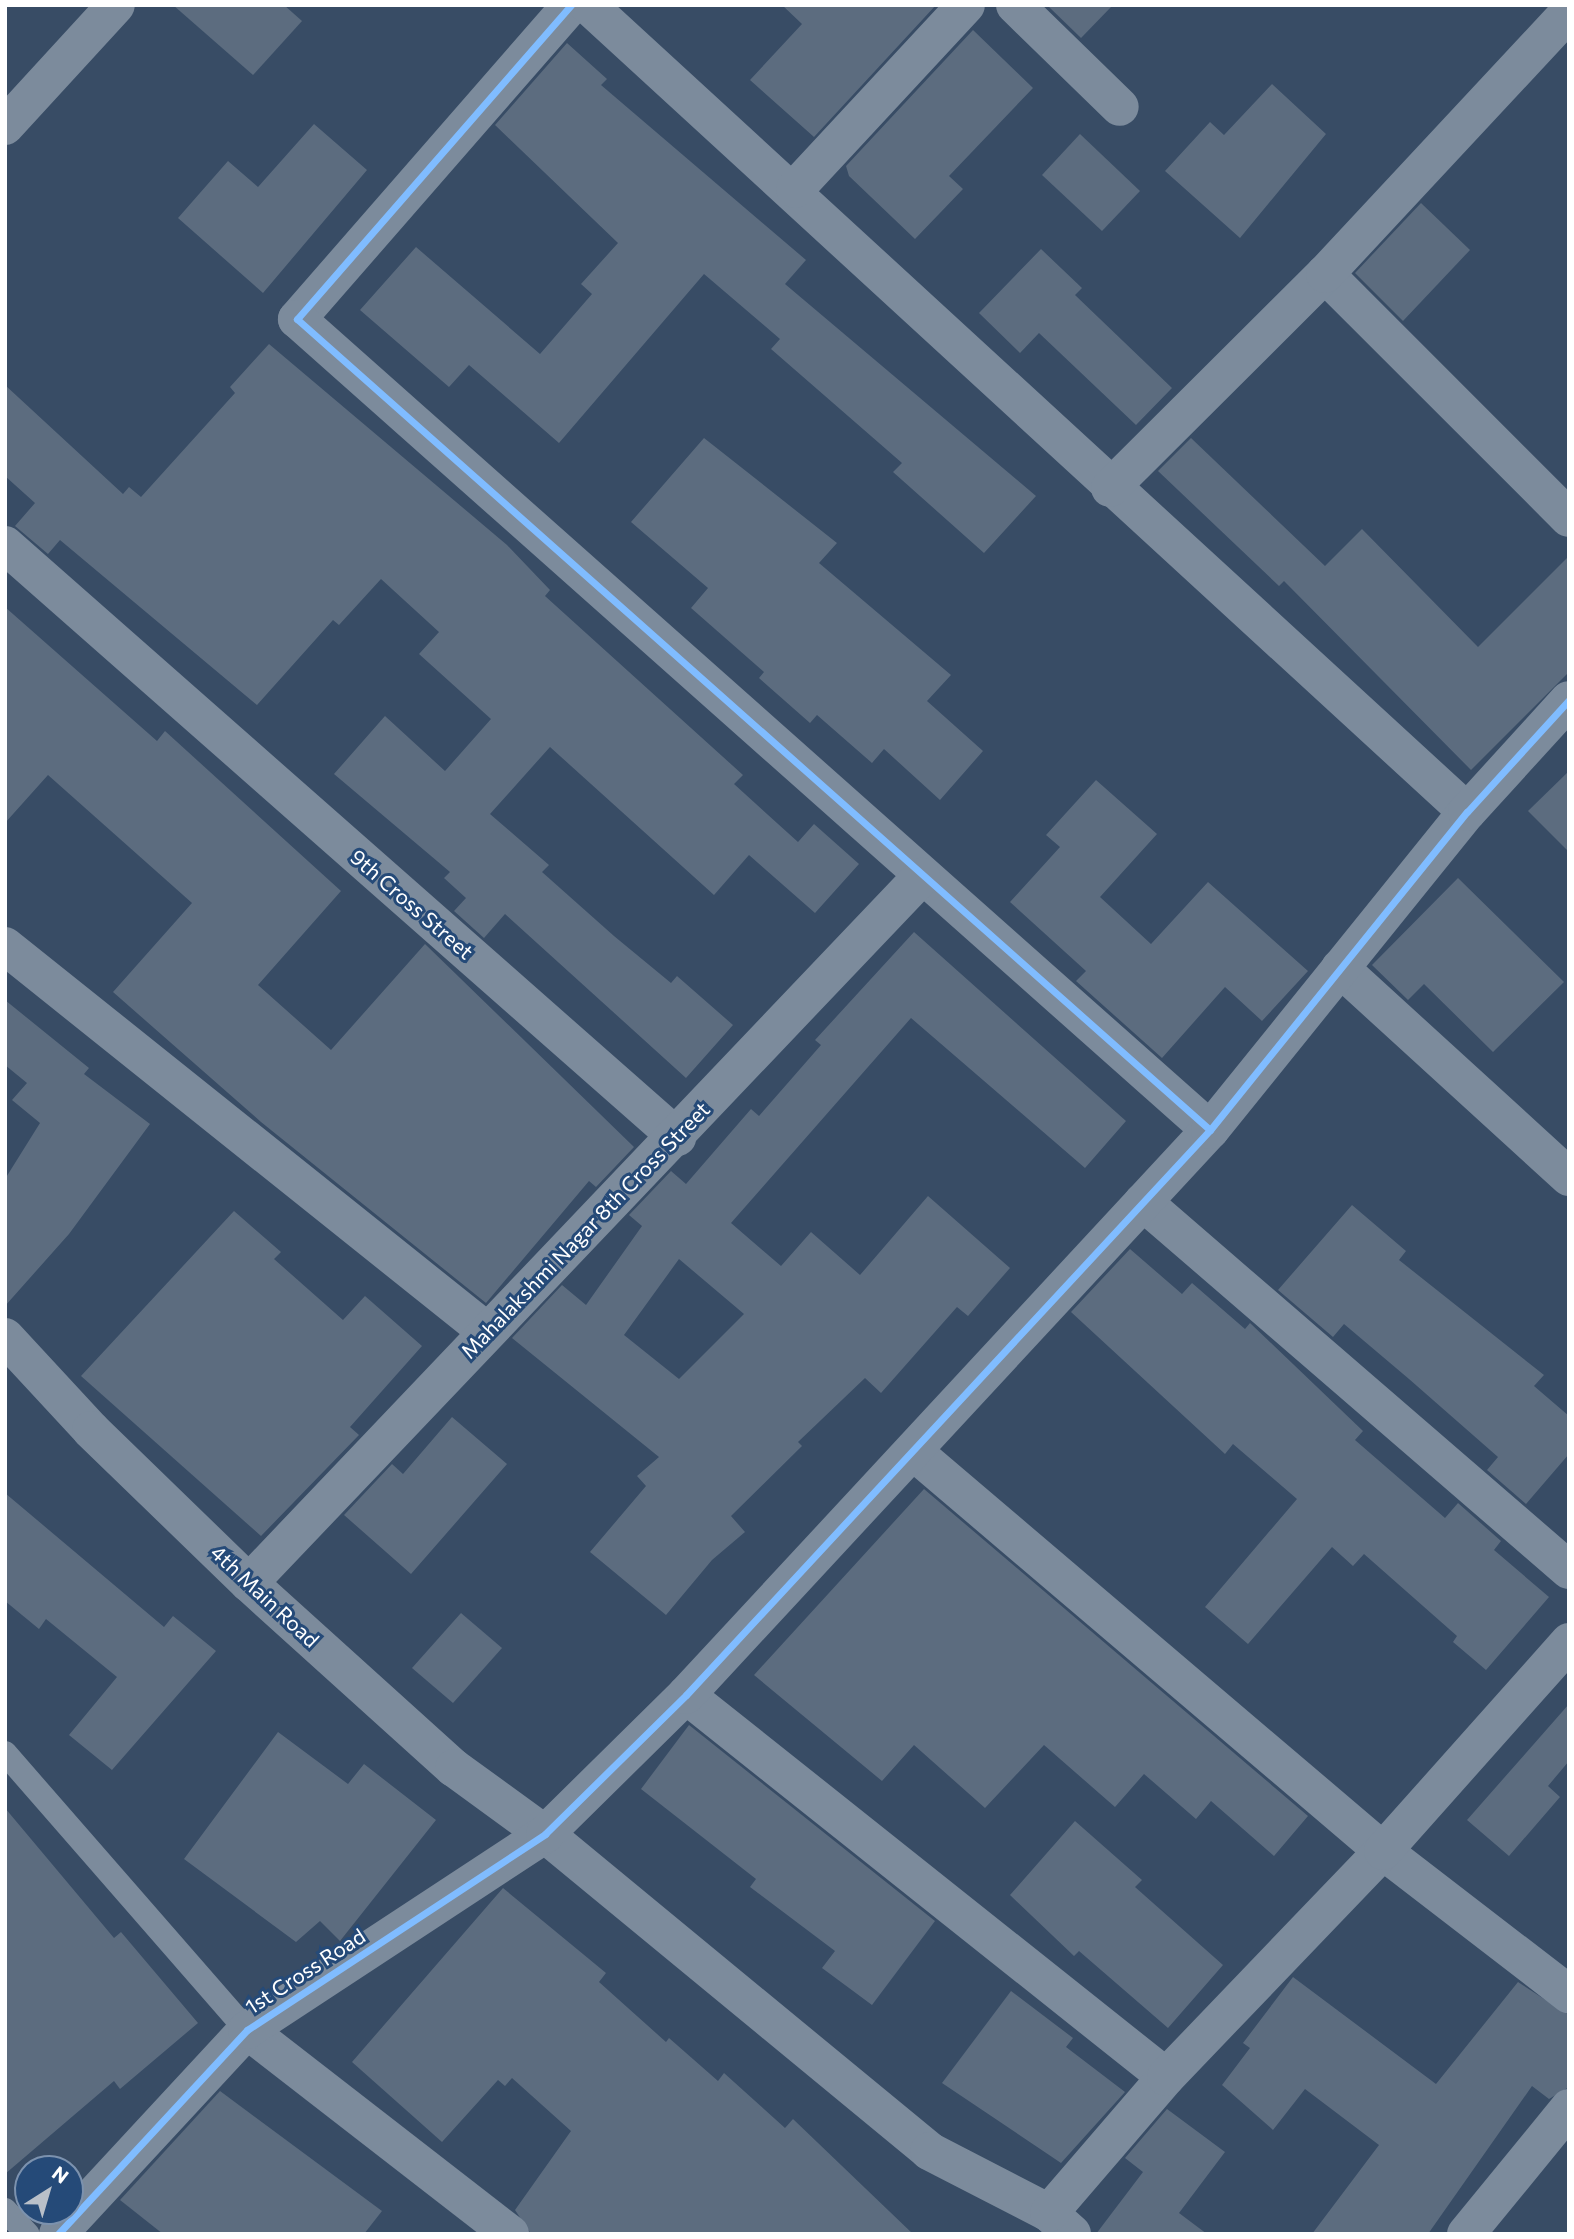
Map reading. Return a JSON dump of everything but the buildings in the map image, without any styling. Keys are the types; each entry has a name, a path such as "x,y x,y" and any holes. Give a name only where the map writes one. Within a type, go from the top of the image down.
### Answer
{"street":[{"path":"571,5 297,319 920,877 1210,1130"},
{"path":"588,5 795,189 1110,488 1467,812"},
{"path":"795,189 966,5"},
{"path":"1015,5 1120,107"},
{"path":"5,126 103,10"},
{"path":"1110,488 1325,274 1565,13"},
{"path":"1325,274 1569,518"},
{"name":"9th Cross Street","path":"5,545 677,1138"},
{"name":"1st Cross Road","path":"58,2234 247,2030 545,1834 686,1695 1210,1130 1467,812 1569,700"},
{"name":"Mahalakshmi Nagar 8th Cross Street","path":"249,1583 485,1330 677,1138 920,877"},
{"path":"5,946 485,1330"},
{"path":"1340,968 1569,1177"},
{"path":"1143,1202 1569,1570"},
{"name":"4th Main Road","path":"5,1337 91,1430 249,1583 454,1768 545,1834 929,2151 1060,2224"},
{"path":"914,1452 1383,1851 1569,1994"},
{"path":"1060,2224 1166,2077 1383,1851 1569,1642"},
{"path":"686,1695 1166,2077"},
{"path":"247,2030 510,2234"},
{"path":"1466,2234 1569,2108"}],"lane":[{"path":"5,1753 247,2030"},
{"path":"5,2210 27,2234"}],"cycle path":[{"path":"571,5 297,319 1210,1130"},
{"path":"58,2234 247,2030 545,1834 686,1695 1210,1130 1467,812 1569,700"}]}
